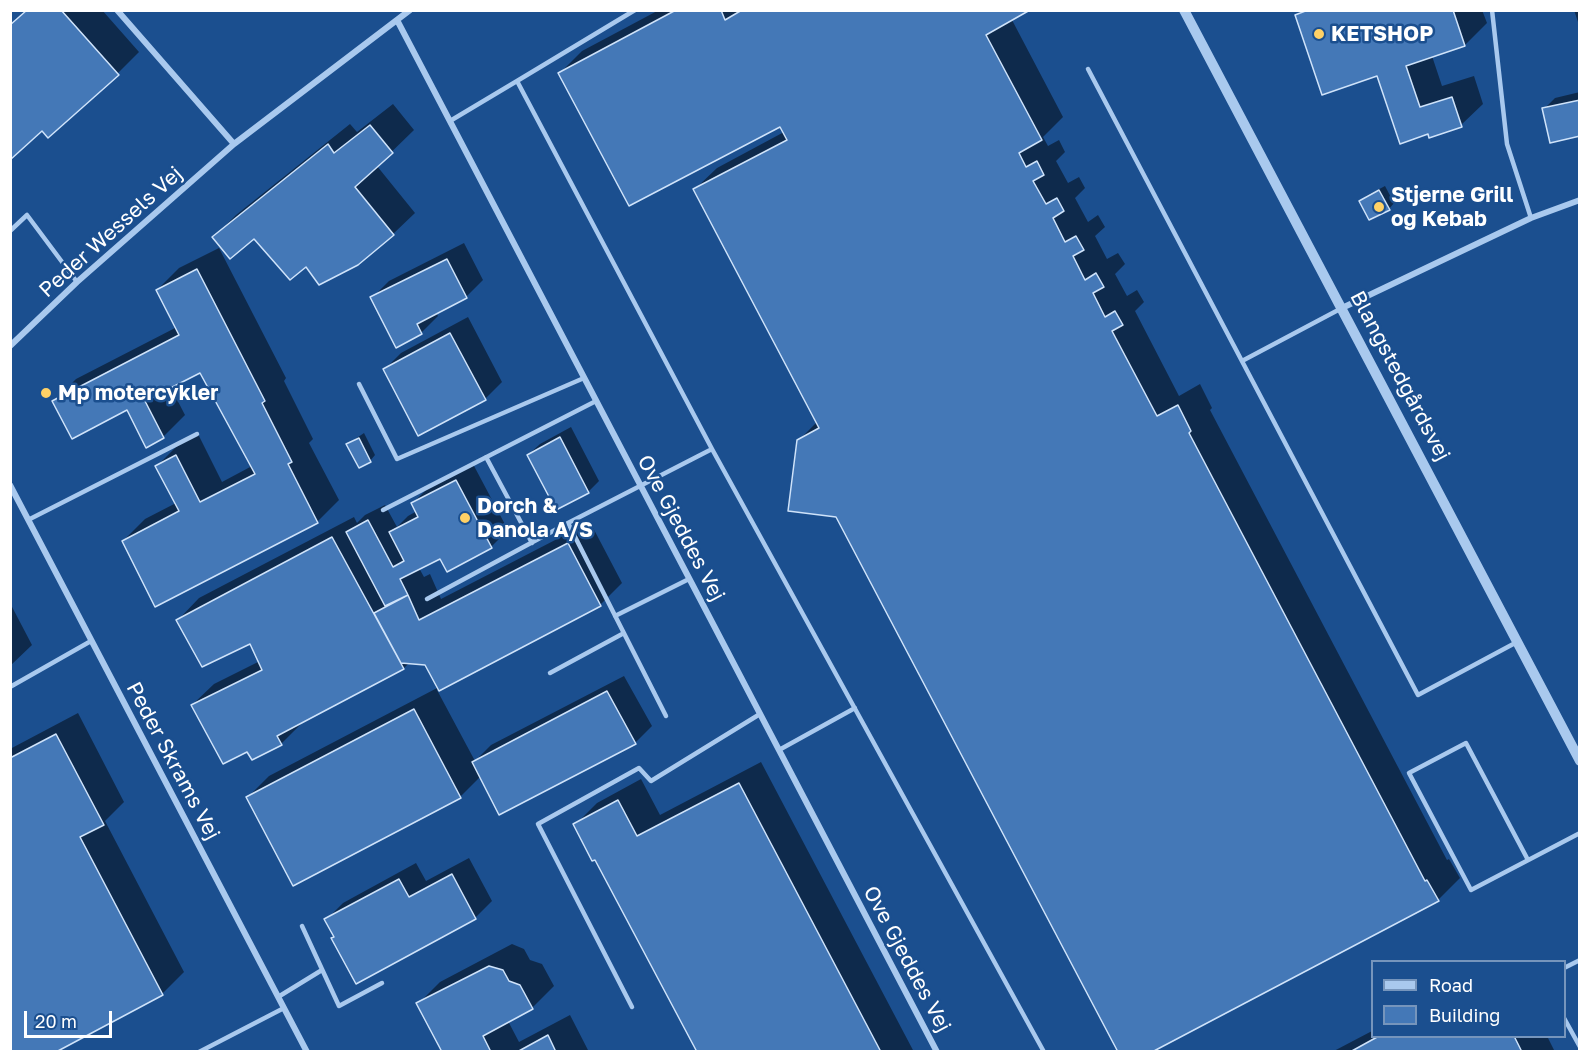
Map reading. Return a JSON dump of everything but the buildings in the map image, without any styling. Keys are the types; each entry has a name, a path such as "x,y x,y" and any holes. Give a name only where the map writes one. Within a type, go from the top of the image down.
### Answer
{"street":[{"path":"117,10 234,144"},
{"name":"Peder Wessels Vej","path":"10,346 77,282 234,144 410,10"},
{"name":"Blangstedgårdsvej","path":"1184,10 1580,761"},
{"name":"Ove Gjeddes Vej","path":"397,20 937,1052"},
{"path":"1342,308 1531,218 1580,200"},
{"name":"Peder Skrams Vej","path":"10,485 307,1052"}],"lane":[{"path":"450,122 635,10"},
{"path":"1492,10 1507,144 1531,218"},
{"path":"1088,69 1418,695 1517,642"},
{"path":"517,81 712,449 1044,1052"},
{"path":"10,231 27,215 77,282"},
{"path":"1242,361 1342,308"},
{"path":"359,384 397,459 584,378"},
{"path":"383,510 596,401"},
{"path":"28,520 197,434"},
{"path":"427,599 712,449"},
{"path":"486,457 532,543"},
{"path":"568,523 666,716"},
{"path":"615,616 689,579"},
{"path":"550,673 624,633"},
{"path":"10,687 91,641"},
{"path":"779,750 855,708"},
{"path":"632,1007 538,824 639,768 651,781 760,714"},
{"path":"1528,860 1466,743 1409,773 1471,890 1580,833"},
{"path":"302,926 339,1006 382,983"},
{"path":"1566,967 1580,960"},
{"path":"278,997 322,970"},
{"path":"199,1052 284,1008"},
{"path":"1566,1022 1580,1047"}],"place":[{"name":"KETSHOP","path":"1319,34"},
{"name":"Stjerne Grill og Kebab","path":"1379,207"},
{"name":"Mp motercykler","path":"46,393"},
{"name":"Dorch & Danola A/S","path":"465,518"}]}
